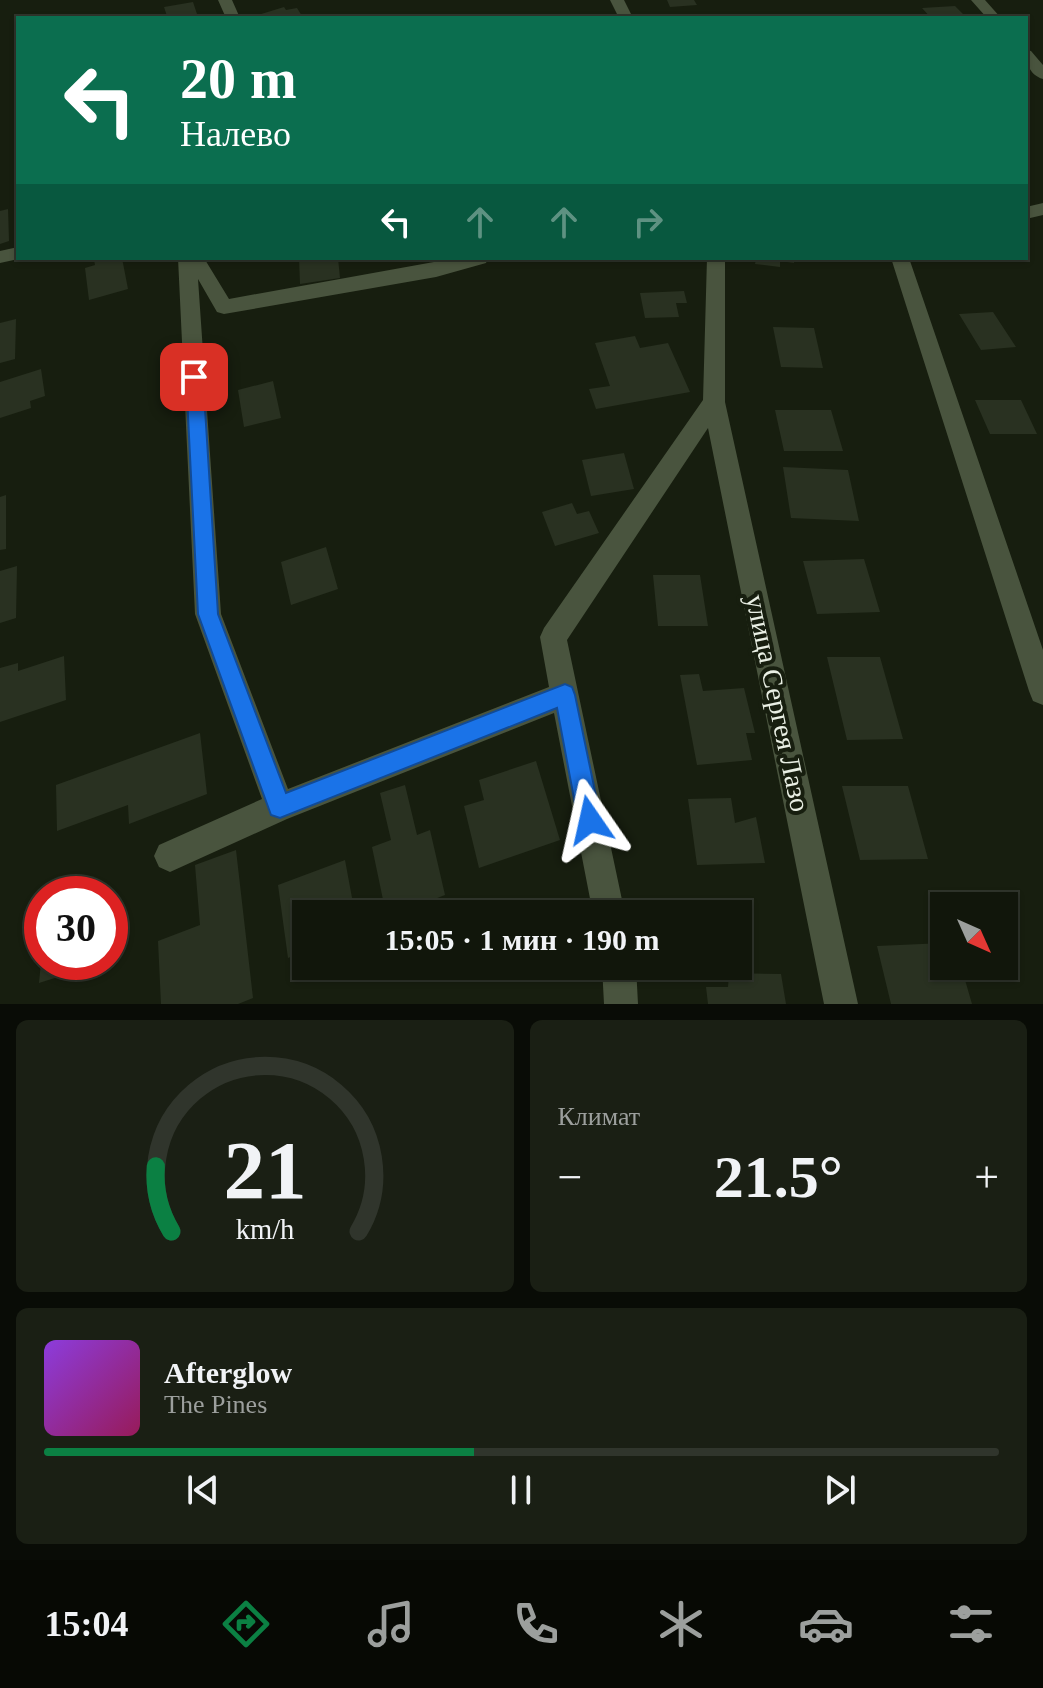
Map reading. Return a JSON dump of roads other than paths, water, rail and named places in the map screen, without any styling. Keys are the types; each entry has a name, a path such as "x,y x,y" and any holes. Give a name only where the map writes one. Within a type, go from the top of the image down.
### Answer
{"street":[{"path":"978,0 992,16"},
{"path":"1028,56 1043,74"},
{"path":"187,260 208,614 280,807"},
{"path":"196,260 224,307 436,270 472,260"},
{"name":"улица Сергея Лазо","path":"716,260 714,402 841,1004"},
{"path":"901,260 1043,691"},
{"path":"606,900 553,637 714,402"},
{"path":"170,856 280,807 565,695"},
{"path":"620,980 621,1004"}]}
